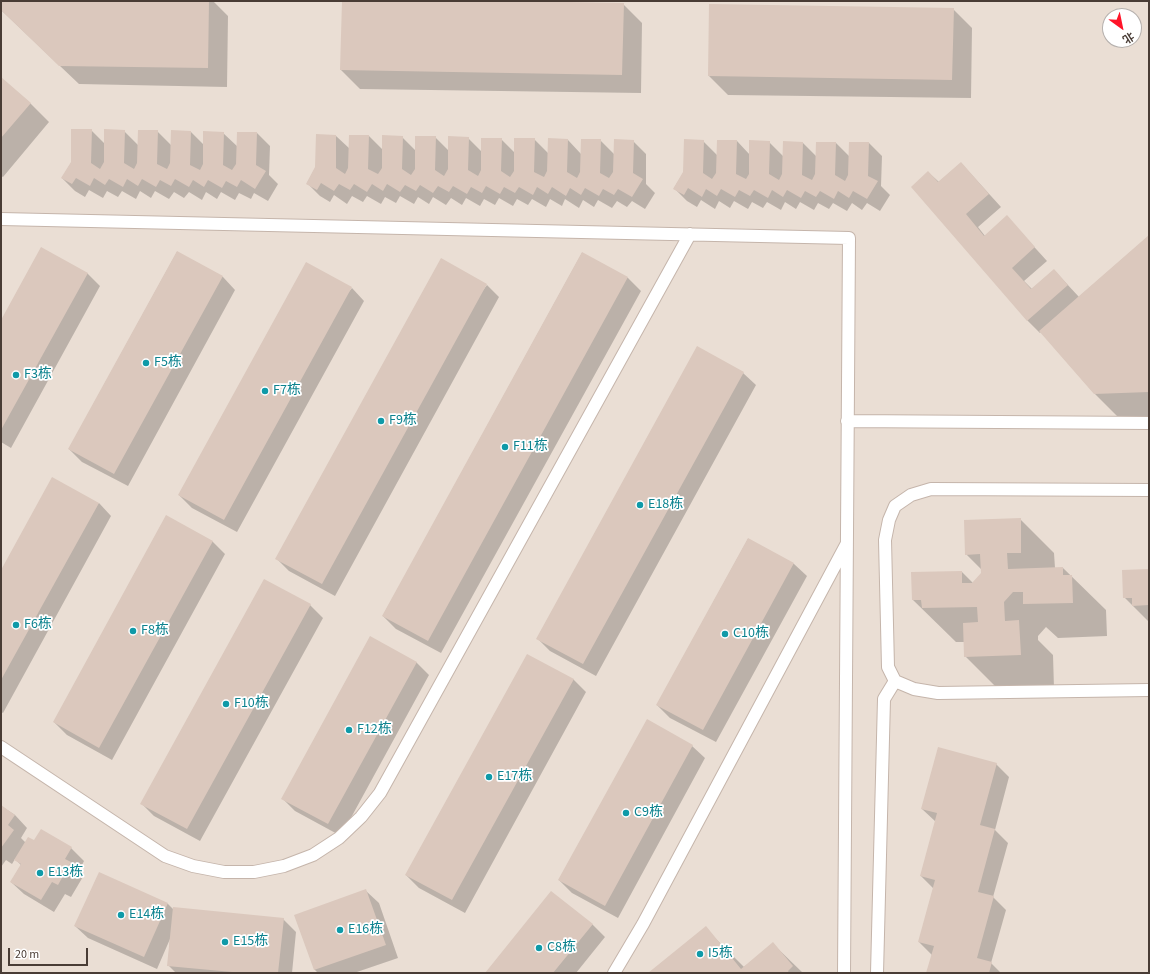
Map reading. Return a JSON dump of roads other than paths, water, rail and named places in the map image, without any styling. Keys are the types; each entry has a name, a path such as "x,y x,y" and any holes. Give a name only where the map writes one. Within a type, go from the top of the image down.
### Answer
{"lane":[{"path":"1,219 849,238 844,973"},
{"path":"1,747 145,844 165,856 193,866 224,872 254,872 284,866 313,855 339,838 362,818 380,793 690,234"},
{"path":"847,421 1149,423"},
{"path":"1149,490 931,489 911,495 895,506 889,520 885,540 888,667 895,681 914,689 938,693 1149,690"},
{"path":"614,973 643,924 847,543"},
{"path":"877,973 884,699 895,681"}],"place":[{"name":"F5栋","path":"146,363"},
{"name":"F3栋","path":"16,375"},
{"name":"F7栋","path":"265,391"},
{"name":"F9栋","path":"381,421"},
{"name":"F11栋","path":"505,447"},
{"name":"E18栋","path":"640,505"},
{"name":"F6栋","path":"16,625"},
{"name":"F8栋","path":"133,631"},
{"name":"C10栋","path":"725,634"},
{"name":"F10栋","path":"226,704"},
{"name":"F12栋","path":"349,730"},
{"name":"E17栋","path":"489,777"},
{"name":"C9栋","path":"626,813"},
{"name":"E13栋","path":"40,873"},
{"name":"E14栋","path":"121,915"},
{"name":"E16栋","path":"340,930"},
{"name":"E15栋","path":"225,942"},
{"name":"C8栋","path":"539,948"},
{"name":"I5栋","path":"700,954"}]}
